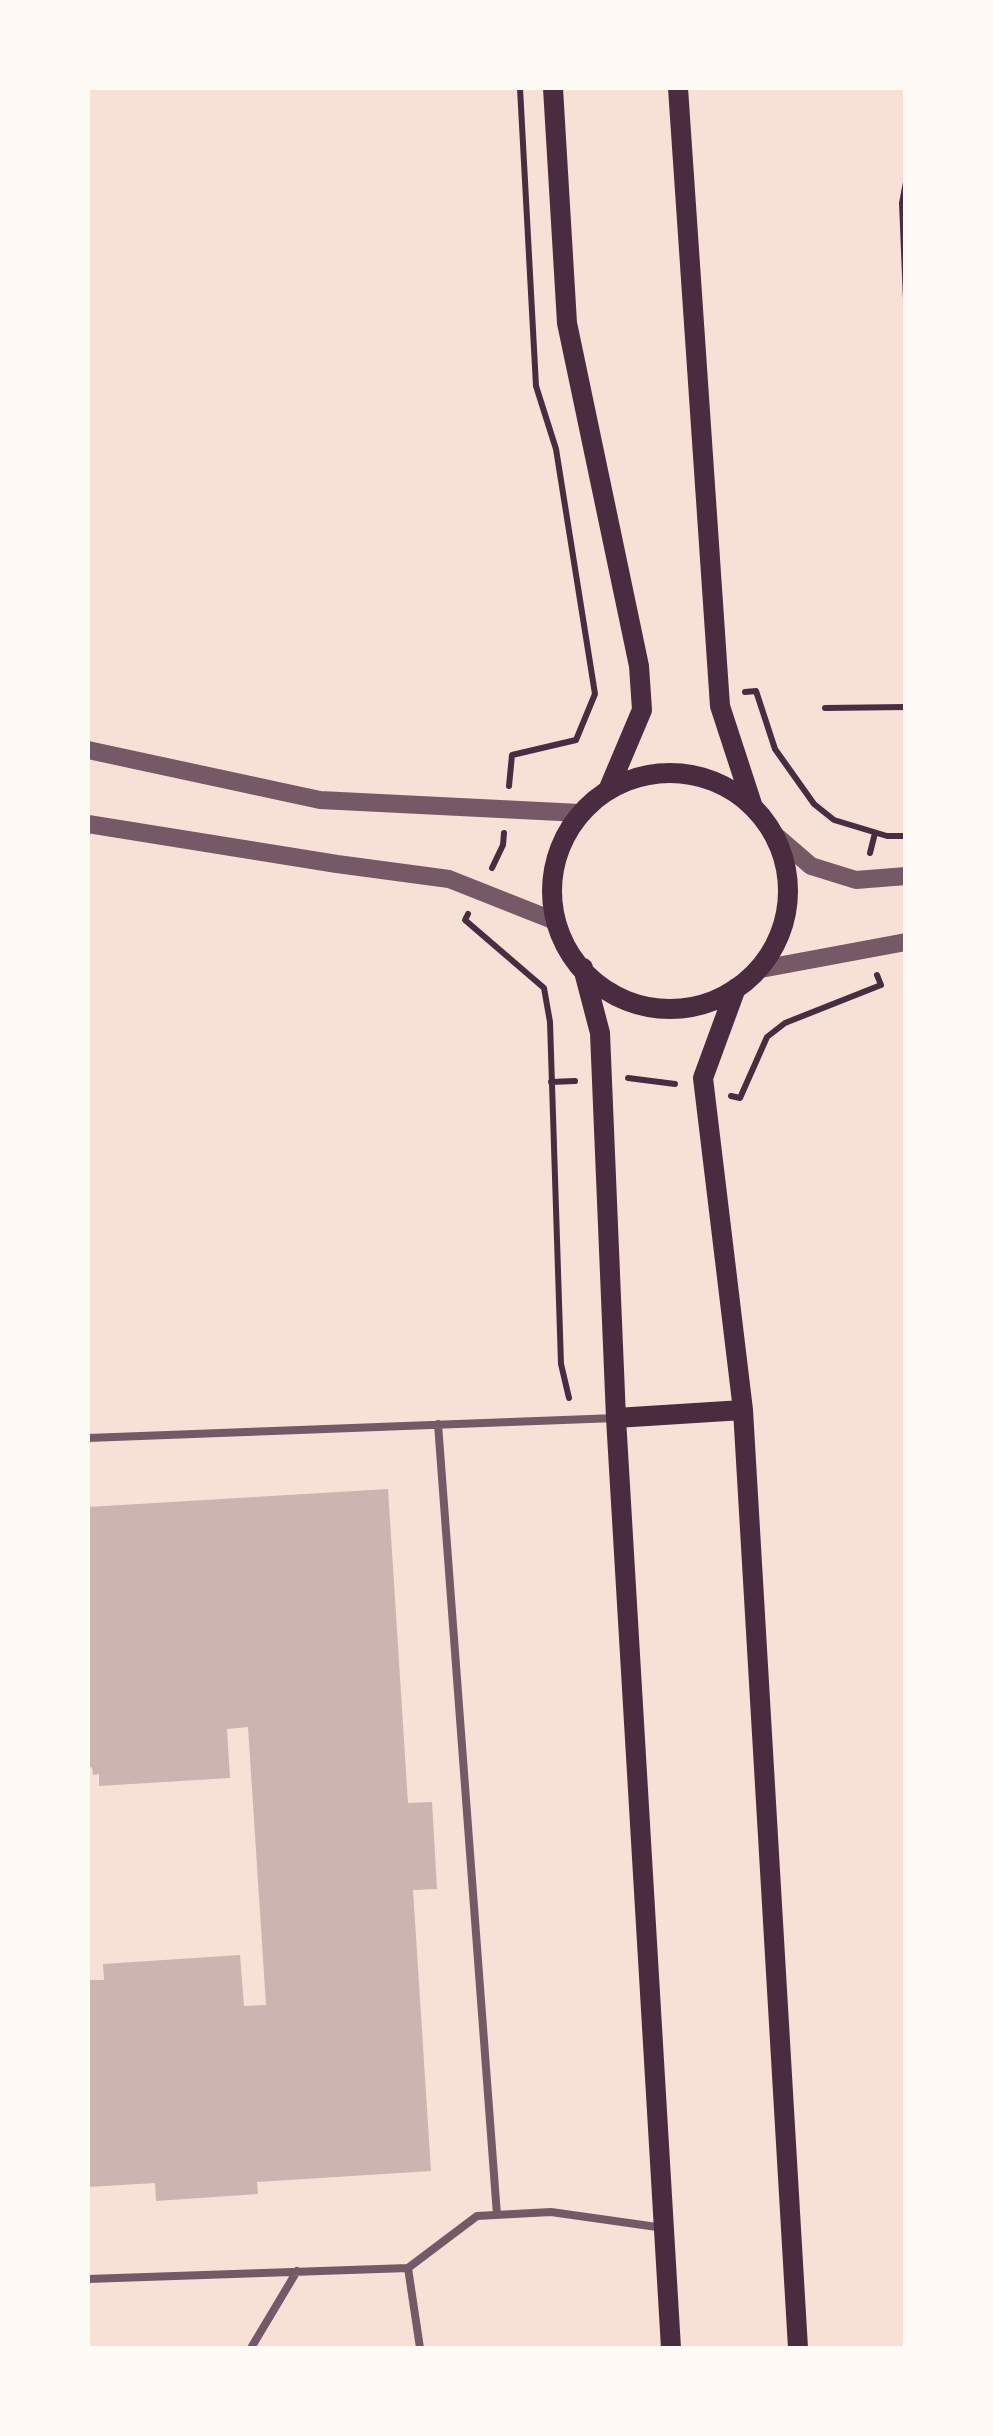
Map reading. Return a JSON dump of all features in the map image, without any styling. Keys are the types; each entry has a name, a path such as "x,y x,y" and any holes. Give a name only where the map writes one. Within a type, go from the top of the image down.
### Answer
{"main road":[{"path":"553,88 567,323 639,666 642,710 610,788"},
{"path":"678,88 720,706 752,804 775,835 788,873 787,913 762,969 713,1001 674,1009 635,1004 599,986 572,957 555,921 551,883 557,857 580,814 610,788 645,775 684,773 720,783 752,804"},
{"path":"583,968 600,1033 616,1418 671,2348"},
{"path":"736,988 703,1078 743,1410 798,2348"},
{"path":"616,1418 743,1410"}],"street":[{"path":"88,750 320,800 580,814"},
{"path":"88,824 449,879 555,921"},
{"path":"775,835 811,866 856,880 906,876"},
{"path":"762,969 906,942"}],"lane":[{"path":"88,1438 616,1418"},
{"path":"438,1424 497,2215"},
{"path":"88,2279 408,2268 477,2216 551,2212 664,2228"},
{"path":"408,2268 420,2348"},
{"path":"252,2348 297,2271"}],"path":[{"path":"520,88 536,386 556,449 595,694 576,740 512,755 503,845 465,920 544,988 550,1022 561,1364 574,1419"},
{"path":"906,182 902,204 906,300"},
{"path":"825,708 906,707"},
{"path":"864,880 875,833"},
{"path":"552,1082 636,1078 740,1098 766,1037 785,1023 881,985 868,950"}],"building":[{"path":"388,1489 408,1803 432,1802 437,1889 413,1890 431,2171 257,2182 258,2194 156,2201 155,2183 88,2187 88,1980 104,1980 103,1964 240,1955 244,2006 266,2005 248,1727 227,1729 230,1778 99,1786 99,1774 93,1775 92,1767 88,1768 88,1507"}]}
